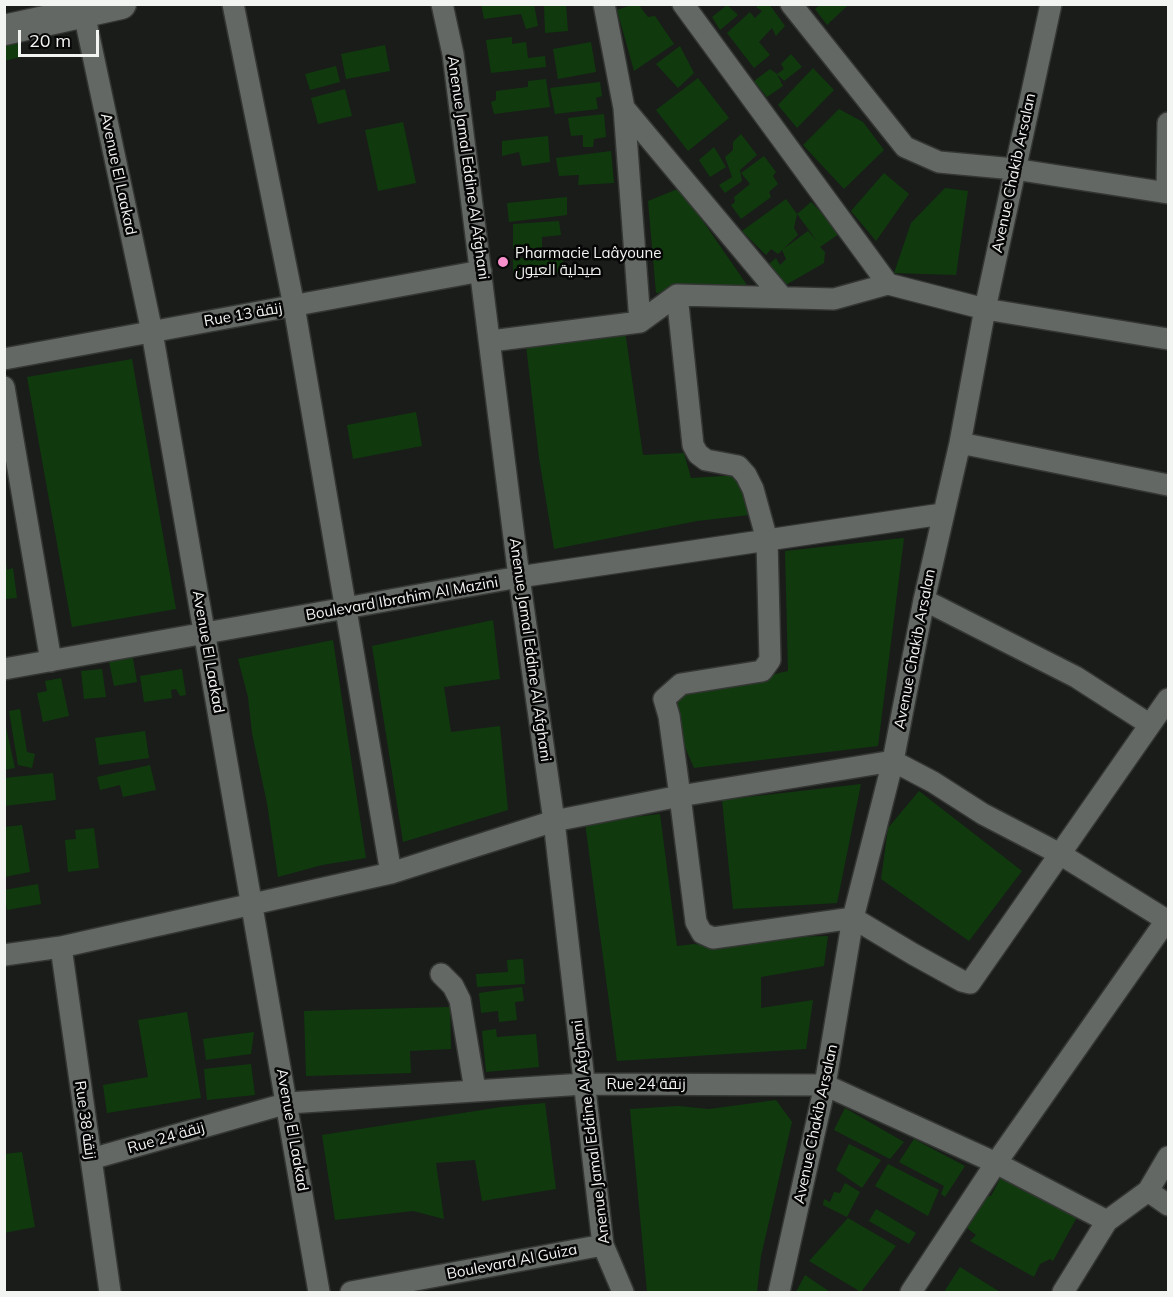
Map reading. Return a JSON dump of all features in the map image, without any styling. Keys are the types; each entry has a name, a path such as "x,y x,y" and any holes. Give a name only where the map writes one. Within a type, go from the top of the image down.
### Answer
{"main road":[{"path":"4,30 121,4"}],"street":[{"path":"233,4 294,306 391,873"},
{"name":"Anenue Jamal Eddine Al Afghani","path":"442,4 453,54 519,577 554,821 603,1245 623,1293"},
{"path":"604,4 624,108 640,322"},
{"path":"683,4 888,284"},
{"path":"791,4 905,147 939,162 1014,169 1168,193 1168,123"},
{"name":"Avenue Chakib Arsalan","path":"779,1293 825,1084 853,918 893,761 924,600 960,443 1014,169 1051,4"},
{"name":"Avenue El Laakad","path":"84,13 152,332 320,1293"},
{"path":"624,108 781,296"},
{"name":"Rue 13 زنقة","path":"4,359 481,271"},
{"path":"491,341 640,322 677,295 834,299 888,284 985,309 1168,339"},
{"path":"677,295 693,446 706,460 738,466 746,476 767,540 770,660 762,671 681,684 664,699 680,796 696,922 702,933 713,938 853,918 913,954 962,981 970,983 1168,699"},
{"path":"4,387 51,661"},
{"path":"960,443 1168,485"},
{"name":"Boulevard Ibrahim Al Mazini","path":"4,669 345,610 519,577 942,514"},
{"path":"924,600 1076,677 1149,724"},
{"path":"4,954 61,947 391,873 554,821 680,796 893,761 933,782 983,814 1060,854 1168,920 996,1163 911,1293"},
{"name":"Rue 38 زنقة","path":"61,947 110,1293"},
{"path":"441,974 453,986 460,1000 475,1090"},
{"name":"Rue 24 زنقة","path":"91,1159 288,1103 584,1084 825,1084 996,1163 1107,1221"},
{"path":"1063,1293 1107,1221 1148,1191 1168,1157"},
{"path":"1148,1191 1168,1205"},
{"name":"Boulevard Al Guiza","path":"351,1293 603,1245"}],"building":[{"path":"481,4 534,4 538,26 526,29 521,14 484,19"},
{"path":"544,4 566,4 568,31 545,33"},
{"path":"638,4 648,17 655,16 674,44 634,71 617,10"},
{"path":"760,4 769,4 785,26 776,36 772,28 759,42 770,55 754,68 727,33 750,12 755,18 762,11 756,7"},
{"path":"821,4 845,4 847,6 827,25 815,9"},
{"path":"727,5 738,15 720,30 712,17"},
{"path":"512,37 512,44 526,42 528,58 545,56 546,67 491,73 486,40"},
{"path":"17,38 21,57 4,61 4,41"},
{"path":"591,42 596,72 558,79 553,49"},
{"path":"385,45 390,71 346,79 341,54"},
{"path":"680,46 694,73 678,88 656,64"},
{"path":"791,54 802,67 784,81 777,74 784,69 781,64"},
{"path":"336,66 340,82 310,90 305,74"},
{"path":"813,68 834,90 797,128 778,105"},
{"path":"770,69 777,74 783,86 767,97 754,81"},
{"path":"698,78 729,118 688,151 656,110"},
{"path":"546,79 550,107 494,114 491,102 496,100 496,91 528,87 528,81"},
{"path":"600,82 602,96 596,98 598,109 555,114 550,88"},
{"path":"345,89 352,116 318,124 311,98"},
{"path":"839,109 863,122 884,150 844,189 803,145"},
{"path":"604,114 606,137 594,139 593,147 583,147 583,135 571,136 568,118"},
{"path":"403,122 416,183 378,191 365,130"},
{"path":"741,134 757,155 740,170 742,181 725,193 719,185 732,177 725,157 733,150 733,142"},
{"path":"548,136 550,162 522,166 519,152 502,156 502,141"},
{"path":"714,147 726,167 710,177 699,160"},
{"path":"611,151 614,183 578,185 579,175 559,176 556,158"},
{"path":"764,156 776,172 773,176 778,184 769,192 771,197 741,219 731,205 735,202 734,197 750,184 741,173"},
{"path":"884,173 909,194 876,241 851,211"},
{"path":"680,188 747,285 656,293 648,201"},
{"path":"945,188 968,191 956,275 894,273 911,223"},
{"path":"567,197 567,215 509,222 507,203"},
{"path":"786,199 797,214 794,228 798,235 778,254 771,249 766,255 742,231"},
{"path":"811,202 821,212 826,206 842,232 820,247 825,252 824,263 784,286 769,264 776,258 780,265 786,259 782,250 808,231 817,241 797,214"},
{"path":"559,221 561,235 542,237 542,248 513,249 513,224"},
{"path":"562,255 564,272 513,277 513,259"},
{"path":"625,331 643,455 684,453 691,478 739,475 749,515 697,521 554,549 539,458 526,345"},
{"path":"132,359 176,609 72,627 27,377"},
{"path":"416,412 422,446 353,459 347,425"},
{"path":"904,538 878,746 694,768 664,699 788,671 785,551"},
{"path":"6,563 7,570 13,568 17,598 4,599"},
{"path":"493,620 500,679 444,687 451,732 500,726 508,810 403,842 372,646"},
{"path":"333,640 366,858 322,865 278,877 267,803 252,733 248,697 238,659"},
{"path":"132,653 137,682 114,686 108,657"},
{"path":"102,669 106,697 84,699 81,671"},
{"path":"182,669 186,695 180,696 176,689 171,690 172,698 144,702 140,676"},
{"path":"61,678 69,716 43,722 37,693 47,691 45,681"},
{"path":"20,709 27,752 35,754 32,768 18,765 9,711"},
{"path":"4,718 15,768 4,770"},
{"path":"145,731 149,758 99,765 95,738"},
{"path":"150,765 156,790 123,797 120,785 100,790 97,777"},
{"path":"53,773 56,800 4,806 4,778"},
{"path":"861,784 837,903 733,909 722,800"},
{"path":"919,791 1022,871 969,941 881,879 888,828"},
{"path":"660,814 677,946 694,944 713,947 795,937 828,936 824,966 761,977 761,1008 813,1000 806,1049 617,1061 585,823"},
{"path":"22,825 30,872 4,877 4,827"},
{"path":"94,828 99,868 68,872 65,840 76,839 75,830"},
{"path":"38,884 41,904 7,910 4,890"},
{"path":"523,959 525,984 477,987 476,974 508,972 507,960"},
{"path":"522,987 524,1001 515,1002 517,1020 499,1022 498,1011 481,1013 479,993"},
{"path":"450,1007 451,1049 410,1051 411,1073 306,1076 304,1011"},
{"path":"187,1012 201,1098 107,1113 103,1085 148,1077 138,1020"},
{"path":"496,1029 497,1037 536,1034 539,1067 486,1072 482,1031"},
{"path":"254,1032 251,1054 206,1060 203,1039"},
{"path":"251,1064 255,1095 207,1100 204,1069"},
{"path":"776,1100 792,1122 761,1256 757,1292 647,1292 630,1109 678,1106 709,1109"},
{"path":"545,1103 556,1189 482,1201 475,1160 436,1163 444,1219 413,1211 335,1220 322,1135 501,1107"},
{"path":"845,1108 904,1142 890,1159 834,1130"},
{"path":"914,1139 965,1166 945,1197 941,1194 944,1186 899,1162"},
{"path":"849,1144 881,1160 862,1188 836,1170"},
{"path":"22,1152 35,1227 4,1233 4,1154"},
{"path":"888,1164 939,1190 928,1216 875,1186"},
{"path":"1001,1177 1077,1217 1053,1261 1050,1259 1040,1264 1034,1277 970,1241 976,1235 967,1228 985,1195 991,1196"},
{"path":"845,1183 860,1192 847,1217 823,1205 824,1199 830,1202 834,1192 840,1193"},
{"path":"876,1209 916,1233 909,1244 869,1221"},
{"path":"848,1218 896,1246 861,1292 809,1261"},
{"path":"960,1267 1000,1292 944,1292"},
{"path":"805,1275 830,1292 796,1292"}],"place":[{"name":"Pharmacie Laâyoune صيدلية العيون","path":"503,262"}]}
